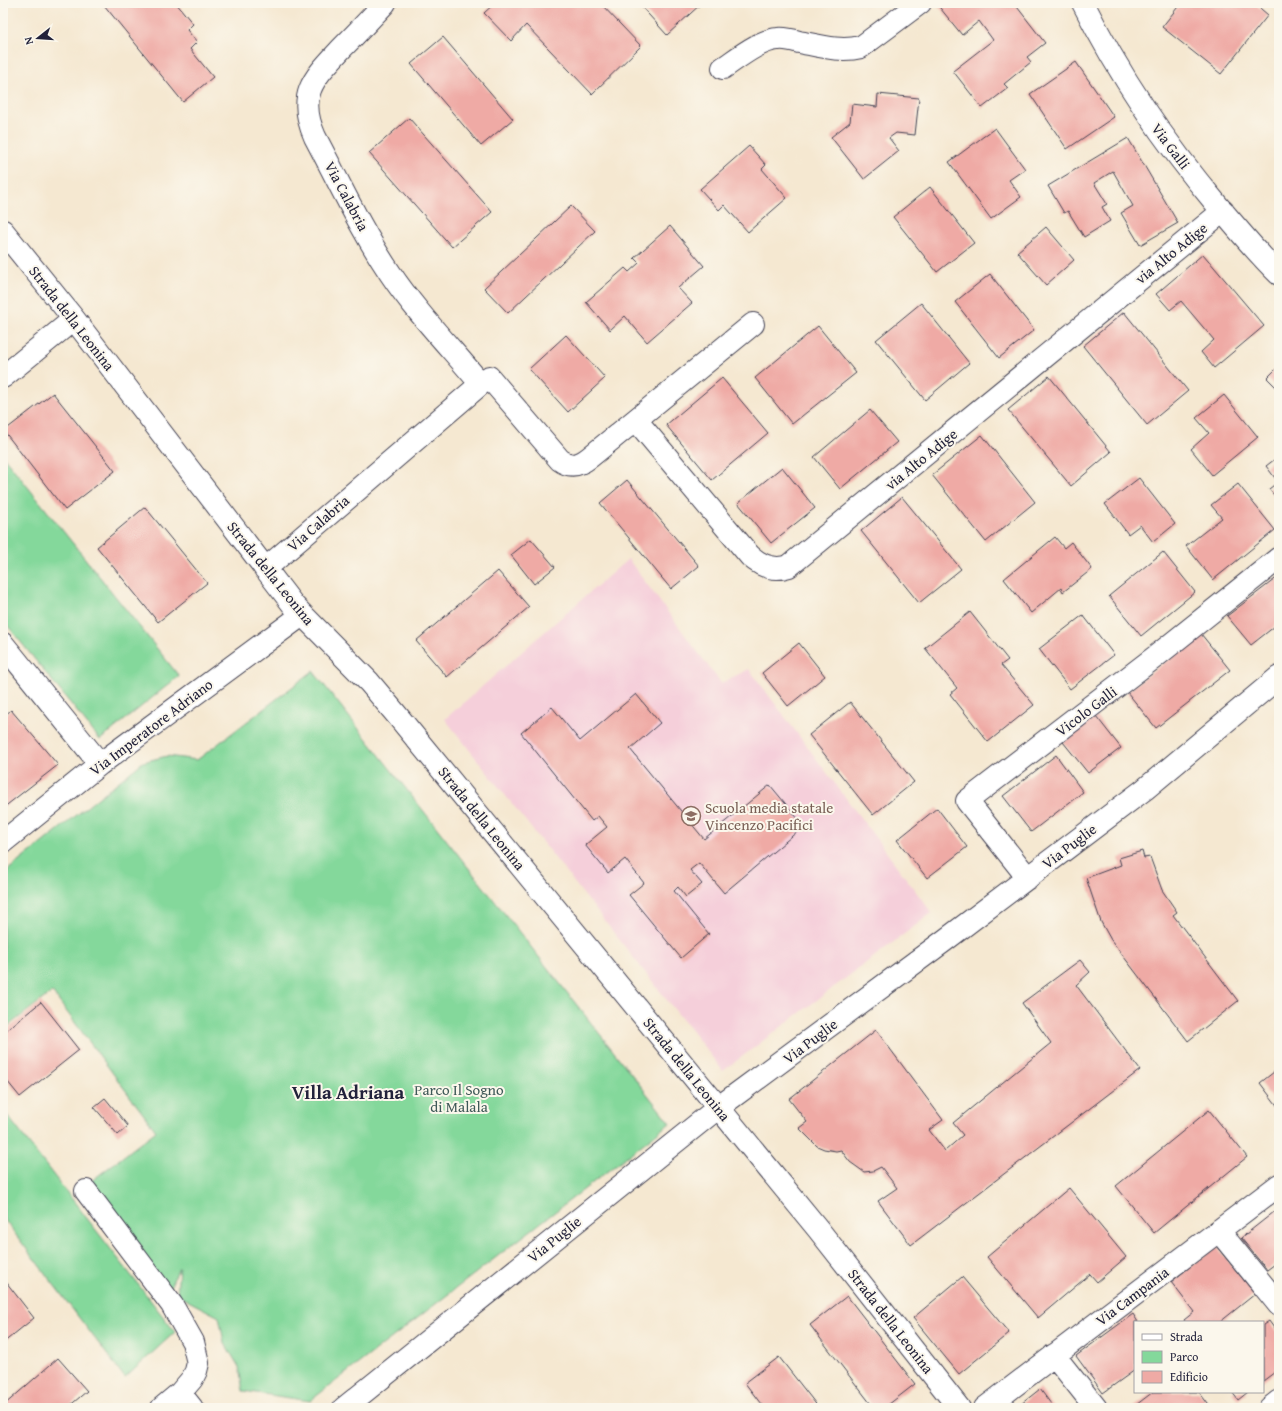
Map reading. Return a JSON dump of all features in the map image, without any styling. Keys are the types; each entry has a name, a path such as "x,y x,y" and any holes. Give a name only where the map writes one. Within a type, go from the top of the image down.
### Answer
{"street":[{"name":"Via Calabria","path":"265,568 485,380 408,297 376,252 315,137 309,122 308,95 315,78 385,3"},
{"path":"723,68 761,44 777,39 786,39 833,49 852,49 861,47 920,3"},
{"name":"Via Galli","path":"1083,3 1112,58 1142,105 1179,157 1258,252 1279,274"},
{"name":"via Alto Adige","path":"636,420 750,556 768,567 778,568 789,566 1223,211"},
{"name":"Strada della Leonina","path":"3,231 74,319 302,615 369,682 719,1107 818,1229 951,1405"},
{"path":"3,377 74,319"},
{"path":"485,380 556,456 567,464 572,466 577,465 586,460 636,420 753,324"},
{"name":"Vicolo Galli","path":"1028,878 967,801 1155,657 1279,558"},
{"name":"Via Imperatore Adriano","path":"3,842 100,764 302,615"},
{"path":"3,644 100,764"},
{"name":"Via Puglie","path":"344,1408 719,1107 1028,878 1145,789 1279,677"},
{"name":"Via Campania","path":"985,1408 1279,1185"},
{"path":"86,1191 172,1305 193,1342 198,1358 196,1371 190,1383 186,1400 162,1408"},
{"path":"1218,1230 1279,1305"},
{"path":"1054,1355 1096,1408"},
{"path":"1270,1408 1279,1401"}],"shaded area":[{"name":"Scuola media statale Vincenzo Pacifici","path":"628,559 721,683 749,669 932,913 723,1071 445,719"}],"green space":[{"path":"3,456 179,676 100,740 3,620"},
{"name":"Parco Il Sogno di Malala","path":"313,671 670,1123 310,1401 243,1391 239,1367 224,1342 219,1317 177,1295 179,1268 168,1291 90,1182 156,1131 52,992 3,1030 3,874 143,762 167,756 197,760"},
{"path":"3,1110 175,1332 125,1378 3,1218"}],"building":[{"path":"106,3 176,3 193,24 187,30 197,42 190,49 213,77 183,102 104,5"},
{"path":"495,3 600,3 641,46 592,94 526,25 511,41 484,13"},
{"path":"702,3 667,35 639,4"},
{"path":"936,3 1014,3 1045,43 1027,57 1031,62 1004,84 1008,88 982,108 953,71 993,40 979,21 962,35"},
{"path":"1181,3 1254,3 1268,15 1221,74 1162,27"},
{"path":"443,37 513,119 481,146 411,64"},
{"path":"1076,62 1114,117 1067,149 1030,94"},
{"path":"878,94 919,98 915,135 896,133 889,138 899,151 864,179 831,137 850,122 852,104 877,107"},
{"path":"409,118 492,212 452,247 369,153"},
{"path":"995,128 1025,169 1009,180 1021,197 991,219 949,162"},
{"path":"1128,138 1178,223 1140,245 1121,213 1133,206 1113,171 1094,183 1107,204 1102,207 1110,221 1084,237 1068,211 1064,213 1048,186"},
{"path":"749,146 766,165 762,169 787,198 748,232 724,205 719,210 700,189"},
{"path":"930,187 974,243 937,272 893,217"},
{"path":"571,206 595,231 508,313 484,288"},
{"path":"670,226 704,266 678,288 692,303 647,342 625,316 610,330 586,302 625,268 629,272 639,263 634,258"},
{"path":"1046,227 1074,260 1046,285 1017,252"},
{"path":"1203,254 1264,326 1214,368 1201,352 1214,340 1181,301 1170,310 1156,294"},
{"path":"990,274 1034,330 999,358 955,302"},
{"path":"921,303 969,363 925,400 876,340"},
{"path":"1124,312 1188,391 1147,425 1083,346"},
{"path":"818,326 856,373 792,424 755,378"},
{"path":"566,335 605,378 568,412 529,369"},
{"path":"1279,366 1279,390 1267,378"},
{"path":"1049,376 1111,452 1071,486 1008,410"},
{"path":"722,378 768,433 712,480 666,425"},
{"path":"53,393 115,471 65,510 4,431"},
{"path":"1224,395 1258,437 1212,475 1191,449 1209,433 1196,418"},
{"path":"870,410 897,442 840,489 814,457"},
{"path":"982,435 1035,502 986,542 932,475"},
{"path":"1279,456 1279,501 1269,489 1278,482 1266,466"},
{"path":"782,467 815,508 771,543 738,503"},
{"path":"1139,478 1175,524 1153,542 1140,525 1128,534 1105,504"},
{"path":"627,480 699,566 671,589 600,503"},
{"path":"1238,484 1275,530 1213,580 1186,546 1222,518 1211,505"},
{"path":"902,497 961,569 919,603 861,531"},
{"path":"145,507 207,583 158,622 97,547"},
{"path":"1055,537 1064,548 1071,542 1092,569 1063,592 1061,588 1031,613 1004,579"},
{"path":"531,539 555,567 534,584 511,555"},
{"path":"1163,552 1195,592 1141,636 1109,596"},
{"path":"498,571 529,607 447,677 416,641"},
{"path":"1279,576 1279,623 1251,645 1227,616"},
{"path":"970,612 1008,660 1001,665 1034,705 988,742 950,694 957,688 925,648"},
{"path":"1083,615 1114,655 1070,689 1039,649"},
{"path":"1201,634 1230,670 1156,728 1127,692"},
{"path":"799,643 825,676 788,706 762,673"},
{"path":"636,694 660,723 630,749 704,839 770,785 804,826 724,893 699,863 690,870 702,884 686,897 678,887 674,891 709,934 681,958 629,895 644,883 625,859 608,873 585,845 607,827 598,816 592,821 521,733 552,707 580,741"},
{"path":"850,702 914,782 873,815 809,735"},
{"path":"11,710 58,765 3,808 3,717"},
{"path":"1096,716 1121,748 1088,773 1063,742"},
{"path":"1056,755 1083,792 1031,832 1003,796"},
{"path":"937,808 967,847 927,878 897,840"},
{"path":"1142,851 1144,858 1150,857 1162,890 1177,912 1173,915 1238,1001 1188,1041 1111,940 1101,922 1086,878 1121,865 1119,858"},
{"path":"1080,960 1090,972 1076,985 1140,1070 911,1245 878,1201 897,1188 881,1167 873,1171 864,1172 850,1162 841,1150 836,1151 824,1149 817,1146 799,1128 807,1122 789,1099 876,1030 943,1120 929,1130 945,1151 963,1135 953,1123 1051,1043 1022,1003"},
{"path":"41,1002 79,1050 20,1097 3,1076 3,1033"},
{"path":"1279,1068 1279,1108 1260,1083"},
{"path":"105,1098 128,1126 118,1135 94,1107"},
{"path":"1209,1110 1247,1157 1154,1233 1116,1186"},
{"path":"1069,1188 1126,1257 1097,1282 1090,1274 1038,1318 987,1257"},
{"path":"1279,1208 1279,1261 1267,1270 1241,1238"},
{"path":"1216,1246 1255,1294 1221,1321 1184,1321 1194,1312 1171,1282"},
{"path":"962,1277 1009,1333 959,1374 913,1318"},
{"path":"3,1278 34,1318 3,1343"},
{"path":"847,1296 915,1384 884,1408 874,1408 810,1325"},
{"path":"1133,1314 1137,1321 1134,1321 1134,1371 1103,1393 1076,1356"},
{"path":"1269,1321 1279,1335 1279,1369 1264,1380 1264,1324"},
{"path":"779,1357 819,1408 764,1408 745,1383"},
{"path":"58,1358 87,1391 67,1408 3,1408 3,1406"},
{"path":"1040,1389 1054,1408 1016,1408"},
{"path":"1152,1393 1200,1393 1211,1408 1132,1408"},
{"path":"1233,1393 1247,1393 1238,1400"}],"place":[{"name":"Scuola media statale Vincenzo Pacifici","path":"691,816"}],"district":[{"name":"Villa Adriana","path":"348,1092"}]}
